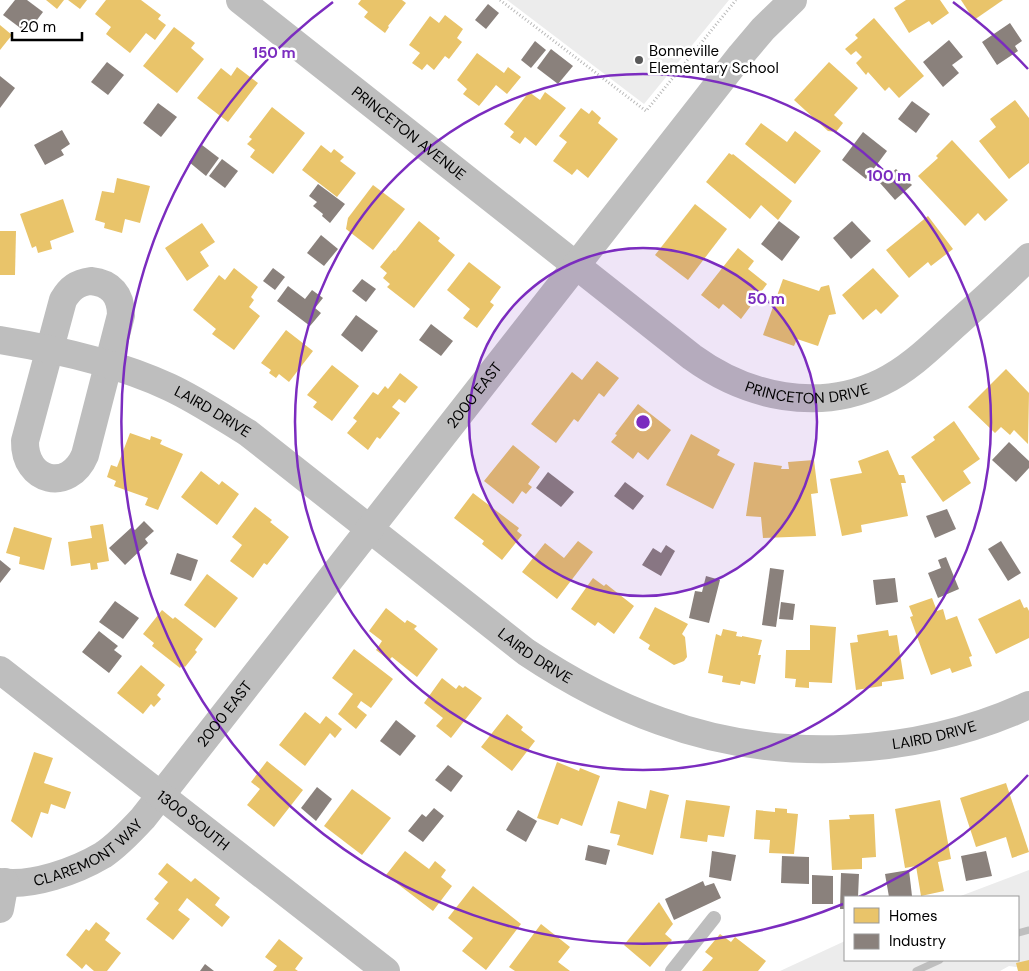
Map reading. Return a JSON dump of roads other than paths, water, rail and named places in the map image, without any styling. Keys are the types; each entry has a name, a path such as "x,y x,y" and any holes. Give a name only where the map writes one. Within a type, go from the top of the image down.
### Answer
{"street":[{"name":"PRINCETON AVENUE","path":"240,0 577,265"},
{"name":"2000 EAST","path":"162,796 741,54 763,28 793,0"},
{"name":"PRINCETON DRIVE","path":"577,265 710,370 760,392 785,398 810,399 836,397 860,392 883,382 902,370 921,357 1029,258"},
{"path":"82,282 100,282 114,291 121,307 121,315 108,365 82,464 68,476 50,478 40,474 28,460 25,441 63,300 68,292 82,282"},
{"name":"LAIRD DRIVE","path":"0,340 50,349 108,365 170,387 248,434 526,652 550,668 575,683 632,710 691,731 751,744 818,750 851,749 886,745 955,732 1029,705"},
{"name":"1300 SOUTH","path":"0,670 386,971"},
{"name":"CLAREMONT WAY","path":"3,882 44,879 65,873 98,857 133,830 162,796"},
{"path":"0,909 3,882"}],"lane":[{"path":"672,971 714,918"}],"waterway":[{"path":"1019,933 1029,930"},
{"path":"916,971 938,961"}],"place":[{"name":"Bonneville Elementary School","path":"639,60"}]}
